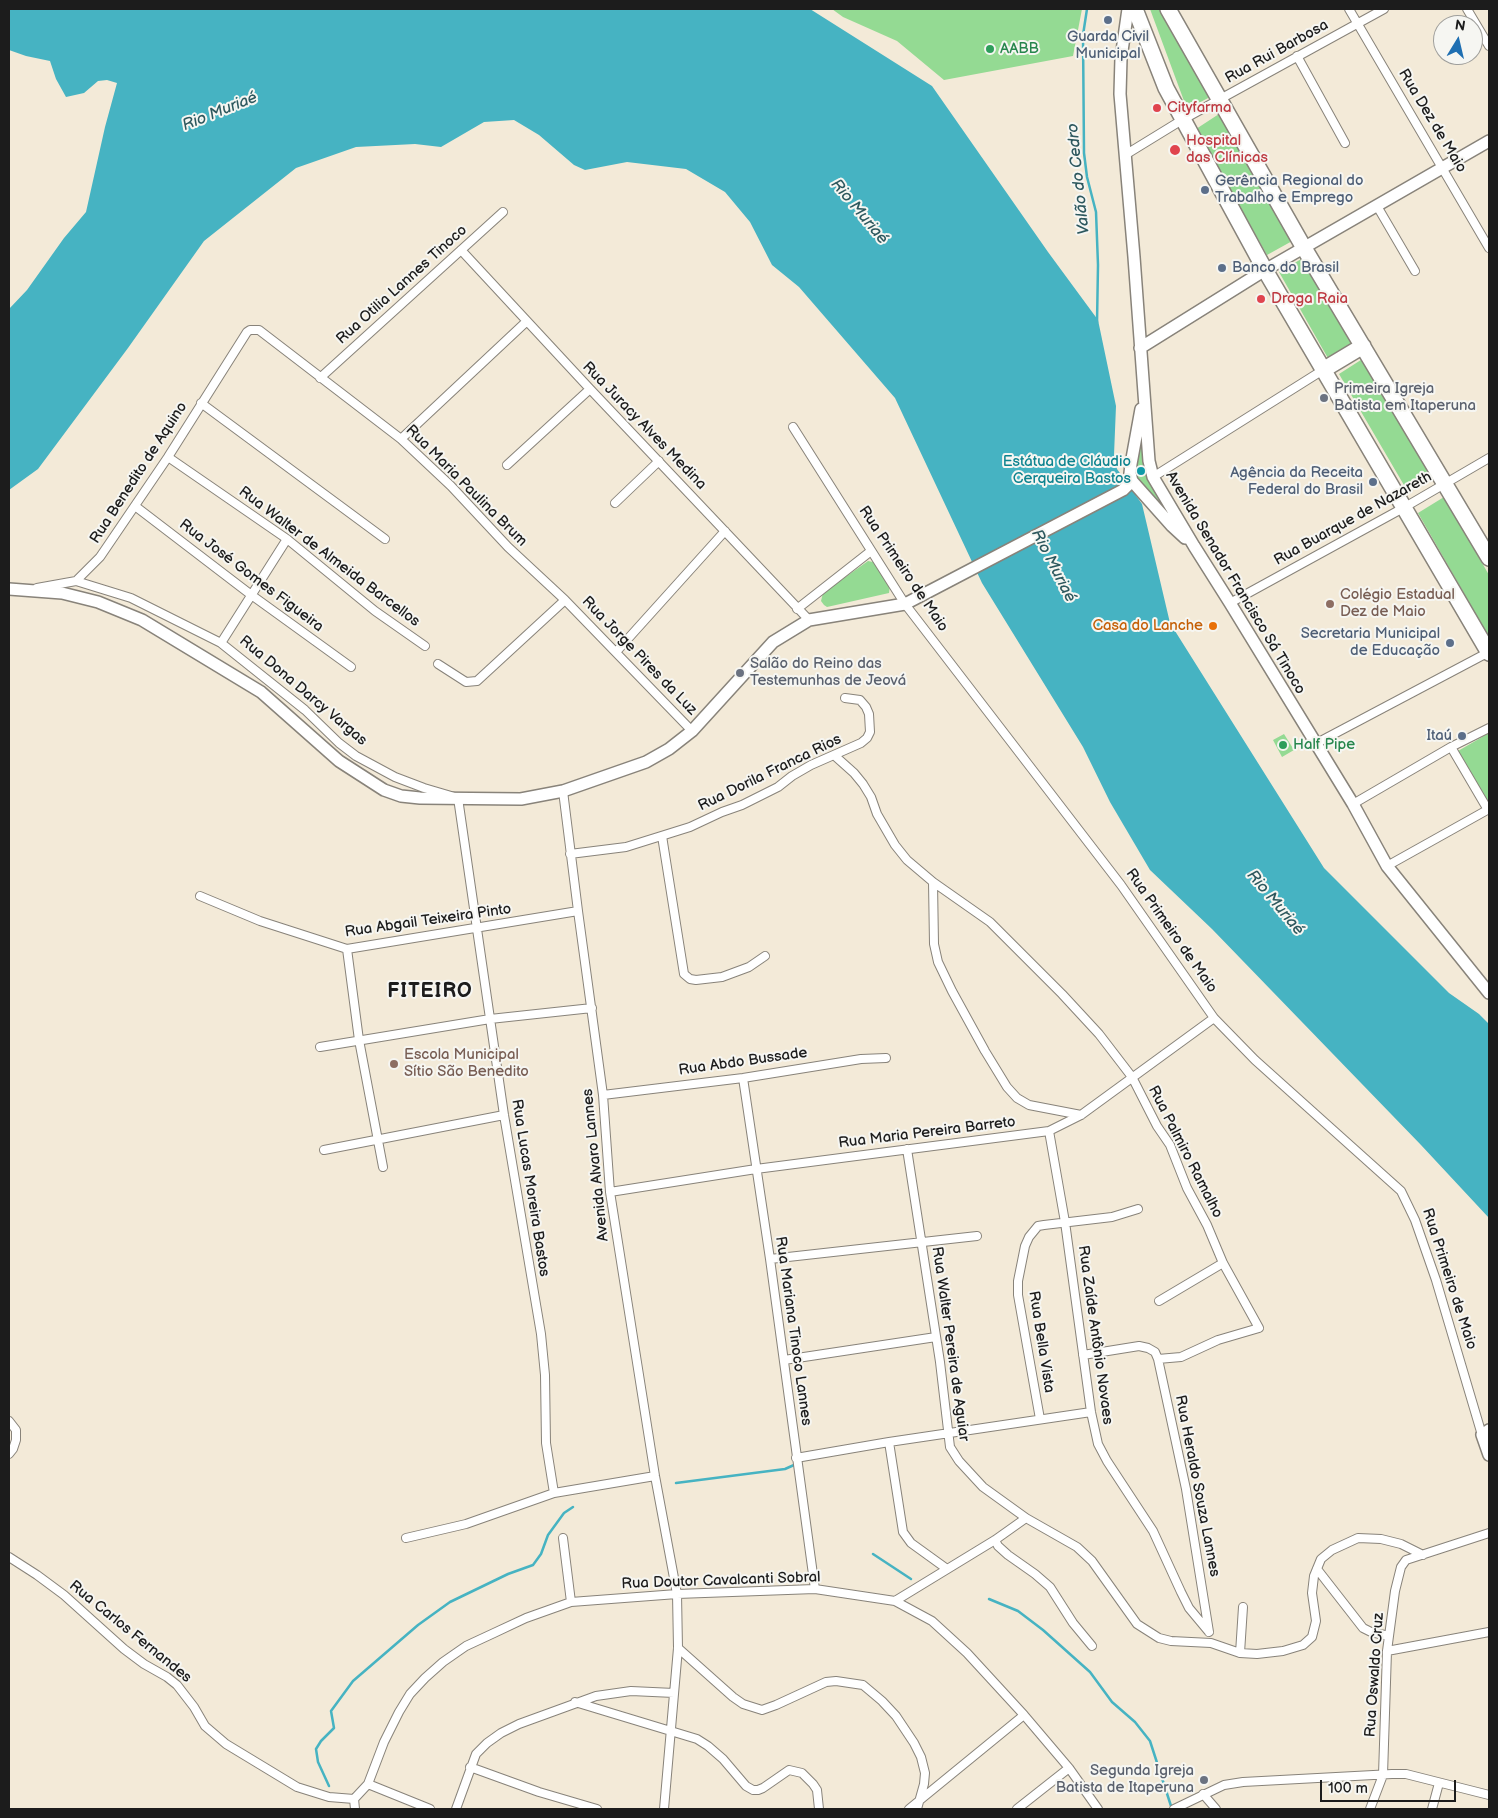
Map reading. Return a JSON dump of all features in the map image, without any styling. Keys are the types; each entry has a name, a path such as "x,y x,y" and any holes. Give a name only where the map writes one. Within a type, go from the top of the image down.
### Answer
{"highway":[{"path":"1135,9 1166,88 1182,120 1265,270 1489,652"},
{"path":"1168,9 1304,248 1489,558"},
{"path":"1323,370 1364,346"}],"street":[{"name":"Avenida Senador Francisco Sá Tinoco","path":"1128,9 1121,58 1120,94 1134,256 1148,461 1153,477 1353,804 1387,866 1488,990"},
{"name":"Rua Dez de Maio","path":"1349,9 1489,248"},
{"name":"Rua Rui Barbosa","path":"1125,154 1182,120 1384,9"},
{"path":"1467,9 1489,46"},
{"path":"1297,56 1345,143"},
{"path":"1140,348 1265,270 1489,141"},
{"path":"1376,206 1415,271"},
{"name":"Rua Otilia Lannes Tinoco","path":"320,378 504,212"},
{"name":"Rua Juracy Alves Medina","path":"461,250 809,620"},
{"path":"401,439 527,321"},
{"name":"Rua Maria Paulina Brum","path":"246,332 255,329 259,330 401,439 450,486 508,547 565,600"},
{"name":"Rua Benedito de Aquino","path":"76,581 100,557 135,506 246,332"},
{"path":"1153,477 1323,370"},
{"path":"507,465 590,389"},
{"path":"1144,395 1131,464 1132,481 1172,526 1194,546"},
{"path":"202,403 385,539"},
{"name":"Rua Primeiro de Maio","path":"793,428 905,604 1121,885 1214,1018 1255,1060 1400,1191 1408,1204 1418,1228 1486,1432 1489,1455"},
{"name":"Rua Walter de Almeida Barcellos","path":"168,457 288,539 375,611 425,646"},
{"name":"Rua Buarque de Nazareth","path":"1230,603 1405,507 1489,458"},
{"path":"615,503 659,461"},
{"name":"Rua Dona Darcy Vargas","path":"76,581 131,598 221,642 304,710 339,743 356,756 395,777 458,798 521,799 563,791 646,762 669,749 692,731 773,642 809,620 905,604 1122,490 1132,481"},
{"name":"Rua José Gomes Figueira","path":"135,506 250,594 351,667"},
{"path":"616,652 725,531"},
{"path":"221,642 250,594 288,539"},
{"path":"797,609 871,551"},
{"path":"26,590 76,581"},
{"path":"9,589 62,593 98,602 142,620 261,692 339,760 384,790 410,797 458,798"},
{"path":"438,664 466,682 477,681 565,600"},
{"name":"Rua Jorge Pires da Luz","path":"565,600 692,731"},
{"path":"1315,744 1489,652"},
{"name":"Rua Dorila Franca Rios","path":"570,854 626,847 690,827 742,805 778,787 792,776 811,766 861,743 870,732 866,707 860,700 845,698"},
{"path":"1353,804 1451,747 1489,728"},
{"path":"1387,866 1489,810 1451,747"},
{"name":"Rua Palmiro Ramalho","path":"835,756 863,784 895,845 907,860 933,882 990,922 1099,1034 1132,1077 1157,1126 1170,1145 1187,1188 1207,1225 1223,1263 1259,1328 1211,1343 1181,1357 1158,1359"},
{"name":"Avenida Alvaro Lannes","path":"563,791 604,1095 610,1192 655,1476 677,1594 678,1648 664,1809"},
{"name":"Rua Lucas Moreira Bastos","path":"458,798 504,1115 541,1334 545,1375 546,1443 554,1493"},
{"path":"662,836 684,974 696,980 722,976 749,967 765,956"},
{"path":"933,882 934,944 938,962 990,1061 1007,1087 1018,1098 1029,1105 1081,1115"},
{"name":"Rua Abgail Teixeira Pinto","path":"200,896 260,921 347,949 578,911"},
{"path":"347,949 359,1040 383,1167"},
{"path":"320,1047 490,1020 592,1008"},
{"name":"Rua Maria Pereira Barreto","path":"610,1192 756,1169 1049,1131 1081,1115 1214,1018"},
{"name":"Rua Abdo Bussade","path":"604,1095 743,1078 861,1059 886,1058"},
{"name":"Rua Mariana Tinoco Lannes","path":"743,1078 815,1589"},
{"path":"324,1150 504,1115"},
{"name":"Rua Zaíde Antônio Novaes","path":"1049,1131 1065,1222 1082,1355 1098,1444 1107,1461 1145,1516 1180,1592 1209,1632"},
{"name":"Rua Walter Pereira de Aguiar","path":"907,1149 936,1337 950,1447 983,1487 1026,1518 1077,1547 1087,1556 1128,1614 1147,1632 1171,1641 1211,1644 1240,1653 1257,1654 1283,1651 1303,1645 1312,1637 1316,1621 1312,1593 1314,1576 1320,1559 1332,1550 1358,1538 1388,1540 1423,1554"},
{"name":"Rua Bella Vista","path":"1040,1419 1019,1304 1018,1281 1025,1246 1034,1230 1044,1225 1112,1217 1138,1209"},
{"path":"770,1259 977,1236"},
{"path":"1159,1301 1223,1263"},
{"path":"784,1360 936,1337"},
{"path":"1082,1355 1139,1346 1155,1352 1158,1359"},
{"name":"Rua Heraldo Souza Lannes","path":"1158,1359 1191,1517 1211,1644"},
{"path":"796,1458 1091,1412"},
{"path":"9,1421 16,1430 16,1440 9,1454"},
{"path":"889,1442 903,1532 911,1543 947,1569"},
{"path":"406,1538 466,1524 554,1493 655,1476"},
{"path":"895,1601 995,1540 1026,1518"},
{"name":"Rua Oswaldo Cruz","path":"1370,1809 1383,1775 1387,1650 1396,1586 1401,1567 1406,1560 1489,1533"},
{"path":"563,1538 571,1602"},
{"path":"995,1540 998,1546 1008,1555 1050,1587 1073,1622 1092,1646"},
{"name":"Rua Carlos Fernandes","path":"9,1557 64,1595 124,1649 144,1664 167,1676 194,1707 205,1726 226,1744 297,1787 330,1797 354,1800"},
{"path":"1317,1569 1363,1628 1389,1636"},
{"name":"Rua Doutor Cavalcanti Sobral","path":"368,1784 384,1742 399,1712 410,1694 425,1678 443,1662 466,1646 526,1618 571,1602 677,1594 815,1589 895,1601 932,1621 967,1653 1024,1715 1069,1768 1098,1809"},
{"path":"1240,1653 1243,1607"},
{"path":"1387,1650 1489,1632"},
{"path":"678,1648 732,1696 743,1704 762,1710 826,1682 836,1681 863,1686 882,1701 896,1716 921,1757 925,1773 918,1806"},
{"path":"456,1809 476,1754 486,1743 501,1733 575,1702 596,1696 630,1691 674,1693"},
{"path":"575,1702 697,1739 708,1746 746,1786 753,1790 763,1788 789,1770 802,1773 818,1790 819,1809"},
{"path":"909,1809 918,1806 1024,1715"},
{"path":"470,1767 540,1792 597,1809"},
{"path":"1017,1809 1069,1768"},
{"path":"1174,1809 1224,1785 1243,1782 1383,1775 1406,1774 1489,1795"},
{"path":"1432,1809 1440,1783"},
{"path":"355,1809 354,1800 368,1784 416,1806 430,1809"},
{"path":"1203,1794 1216,1809"}],"green space":[{"name":"AABB","path":"832,9 1082,9 1073,56 944,80 897,41 843,17"},
{"path":"1150,9 1162,9 1212,96 1187,109"},
{"path":"1219,114 1294,240 1267,255 1196,129"},
{"path":"1303,258 1352,345 1329,360 1279,272"},
{"path":"1364,358 1435,477 1408,492 1339,374"},
{"path":"1143,424 1143,459 1146,476 1173,518 1137,478 1136,472"},
{"path":"1444,497 1489,575 1489,637 1418,513"},
{"path":"868,561 873,562 890,585 889,593 827,607 824,605 821,601 823,593"},
{"path":"1489,733 1489,805 1458,751"},
{"name":"Half Pipe","path":"1284,734 1294,750 1282,757 1273,740"}],"water":[{"name":"Rio Muriaé","path":"9,9 810,9 932,86 1098,320 1116,406 1114,455 1117,469 1142,504 1170,623 1324,868 1449,993 1479,1014 1489,1024 1489,1218 1212,929 1150,870 1110,802 1083,747 982,583 895,398 799,287 772,265 750,222 725,192 686,169 627,162 585,170 574,165 539,135 514,120 484,122 441,147 415,144 356,147 296,168 204,241 128,348 38,469 9,490 9,309 27,290 64,238 86,212 117,83 107,80 98,81 84,93 66,97 56,79 50,61 9,50"}],"waterway":[{"name":"Valão do Cedro","path":"1087,9 1083,35 1084,153 1087,177 1096,212 1098,265 1097,323"},
{"path":"676,1483 785,1469 794,1465"},
{"path":"329,1786 318,1762 316,1749 334,1728 331,1711 353,1681 418,1625 450,1602 508,1574 533,1565 541,1554 548,1535 564,1513 573,1507"},
{"path":"873,1554 911,1579"},
{"path":"989,1599 1018,1611 1043,1630 1090,1672 1112,1702 1135,1722 1150,1741 1171,1806"}],"place":[{"name":"Guarda Civil Municipal","path":"1108,20"},
{"name":"AABB","path":"990,49"},
{"name":"Cityfarma","path":"1157,108"},
{"name":"Hospital das Clínicas","path":"1175,150"},
{"name":"Gerência Regional do Trabalho e Emprego","path":"1205,190"},
{"name":"Banco do Brasil","path":"1222,268"},
{"name":"Droga Raia","path":"1261,299"},
{"name":"Primeira Igreja Batista em Itaperuna","path":"1324,398"},
{"name":"Estátua de Cláudio Cerqueira Bastos","path":"1141,471"},
{"name":"Agência da Receita Federal do Brasil","path":"1373,482"},
{"name":"Colégio Estadual Dez de Maio","path":"1330,604"},
{"name":"Casa do Lanche","path":"1213,626"},
{"name":"Secretaria Municipal de Educação","path":"1450,643"},
{"name":"Salão do Reino das Testemunhas de Jeová","path":"740,673"},
{"name":"Itaú","path":"1462,736"},
{"name":"Half Pipe","path":"1283,745"},
{"name":"Escola Municipal Sítio São Benedito","path":"394,1064"},
{"name":"Segunda Igreja Batista de Itaperuna","path":"1204,1780"}],"district":[{"name":"FITEIRO","path":"430,992"}]}
